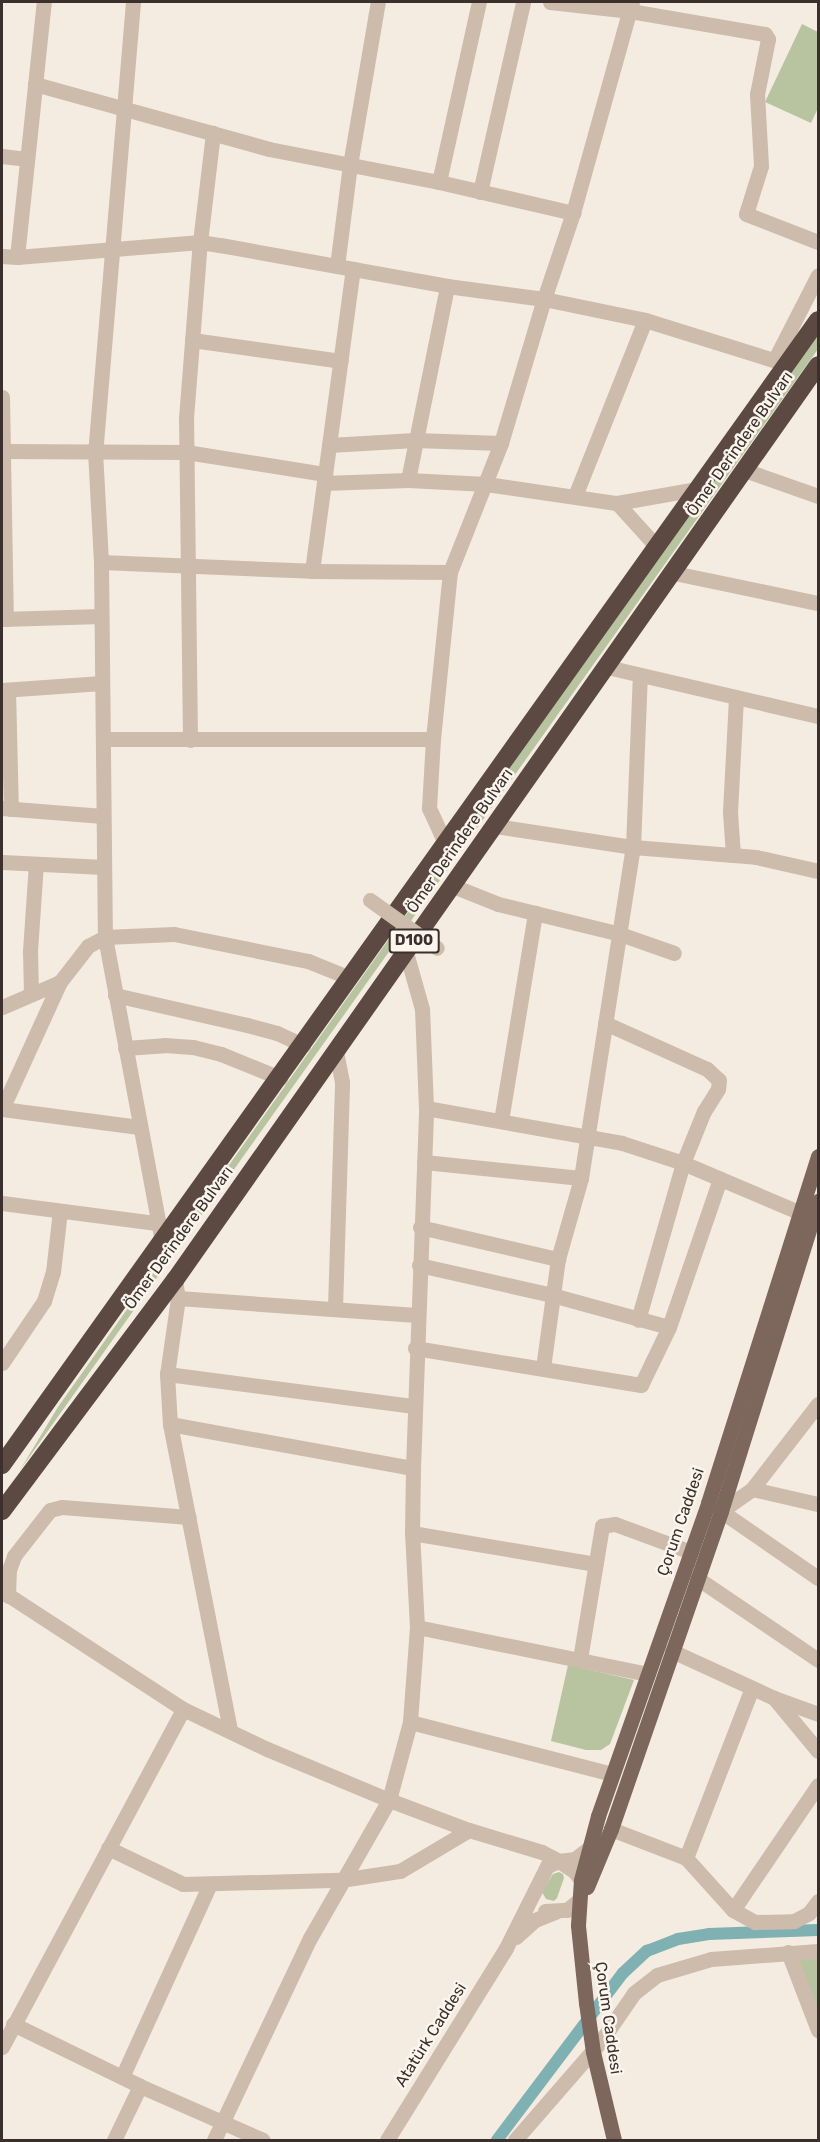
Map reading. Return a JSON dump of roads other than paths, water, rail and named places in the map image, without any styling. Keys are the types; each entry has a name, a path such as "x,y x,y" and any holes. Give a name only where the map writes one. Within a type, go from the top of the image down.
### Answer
{"highway":[{"name":"Ömer Derindere Bulvarı","path":"2,1465 446,845 696,489 781,362 819,320"},
{"name":"Ömer Derindere Bulvarı","path":"2,1511 175,1280 747,471 819,365"}],"main road":[{"name":"Çorum Caddesi","path":"579,1900 611,1829 697,1578 714,1507 806,1215 819,1155"},
{"name":"Çorum Caddesi","path":"806,1215 819,1201"},
{"name":"Çorum Caddesi","path":"614,2140 593,2052 586,2003 579,1925 581,1880 612,1774 647,1674 691,1552 714,1507"}],"street":[{"path":"2,264 7,256 26,159 44,2"},
{"path":"133,2 95,451 101,562 105,938 162,1243"},
{"path":"337,266 350,165 378,2"},
{"path":"438,182 479,2"},
{"path":"480,192 523,2"},
{"path":"550,2 631,6 765,34 768,39 757,94 761,165 746,214 819,242"},
{"path":"446,845 429,808 433,739 450,572 501,443 544,299 573,213 631,6"},
{"path":"35,84 269,149 438,182 573,213"},
{"path":"190,740 186,452 200,242 213,133"},
{"path":"2,156 26,159"},
{"path":"7,256 200,242 447,286 544,299 645,321 781,362 819,274"},
{"path":"312,572 353,269"},
{"path":"408,480 435,356 447,286"},
{"path":"575,496 645,321"},
{"path":"192,340 341,360"},
{"path":"2,397 4,619 101,616"},
{"path":"329,445 415,440 501,443"},
{"path":"2,451 186,452 325,479 486,484 617,502 696,489"},
{"path":"747,471 819,496"},
{"path":"617,502 656,546"},
{"path":"101,562 312,572 450,572"},
{"path":"674,573 819,603"},
{"path":"607,667 819,716"},
{"path":"543,1368 558,1259 581,1178 633,847 640,675"},
{"path":"102,682 4,690 6,809 103,816"},
{"path":"733,855 730,813 736,697"},
{"path":"103,739 433,739"},
{"path":"495,826 633,847 756,857 819,870"},
{"path":"2,862 104,867"},
{"path":"31,994 30,951 36,864"},
{"path":"453,886 498,904 620,934 674,953"},
{"path":"370,900 437,948"},
{"path":"501,1122 534,913"},
{"path":"139,1127 2,1109 60,982 88,946 105,938 174,934 308,961 350,978"},
{"path":"214,2140 310,1938 341,1880 389,1800 410,1722 417,1627 412,1533 415,1348 426,1108 422,1009 406,952"},
{"path":"2,1007 60,982"},
{"path":"115,995 277,1033 303,1046"},
{"path":"605,1023 711,1072 719,1080 718,1089 704,1111 683,1163 638,1320"},
{"path":"124,1048 164,1045 193,1047 229,1056 280,1078"},
{"path":"335,1308 342,1082 336,1052"},
{"path":"426,1108 622,1143 683,1163 806,1215"},
{"path":"424,1162 581,1178"},
{"path":"415,1348 641,1385 669,1327 720,1179"},
{"path":"2,1203 157,1223"},
{"path":"2,1363 44,1301 53,1272 60,1210"},
{"path":"420,1227 558,1259"},
{"path":"419,1265 552,1295 669,1327"},
{"path":"175,1280 178,1299 167,1374 170,1424 230,1731"},
{"path":"178,1299 416,1315"},
{"path":"167,1374 414,1406"},
{"path":"714,1507 752,1489 819,1404"},
{"path":"170,1424 413,1468"},
{"path":"752,1489 819,1504"},
{"path":"189,1517 62,1507 50,1510 14,1556 5,1593 183,1709 389,1800 571,1869 581,1880"},
{"path":"714,1507 819,1578"},
{"path":"580,1659 600,1531 608,1524 691,1552"},
{"path":"412,1533 596,1564"},
{"path":"697,1578 819,1660"},
{"path":"417,1627 647,1674"},
{"path":"672,1651 774,1698 819,1714"},
{"path":"686,1858 752,1688"},
{"path":"774,1698 818,1751"},
{"path":"2,2048 183,1709"},
{"path":"410,1722 612,1774"},
{"path":"733,1910 819,1785"},
{"path":"611,1829 686,1858 733,1910 755,1922 784,1923 802,1918 819,1901"},
{"path":"108,1848 183,1884 341,1880 400,1871 469,1830"},
{"path":"549,1860 575,1860 589,1848"},
{"path":"506,1948 536,1891 549,1860"},
{"path":"122,2077 210,1884"},
{"path":"536,1891 540,1908 571,1916 579,1925"},
{"path":"506,1948 531,1923 572,1907 579,1900"},
{"name":"Atatürk Caddesi","path":"387,2140 506,1948"},
{"path":"515,2140 593,2052 634,1993 657,1975 704,1961 819,1951"},
{"path":"788,1952 819,2030"},
{"path":"13,2024 140,2086 263,2140"},
{"path":"114,2140 140,2086"}],"waterway":[{"path":"497,2140 623,1973 647,1951 678,1939 709,1934 818,1930"}]}
